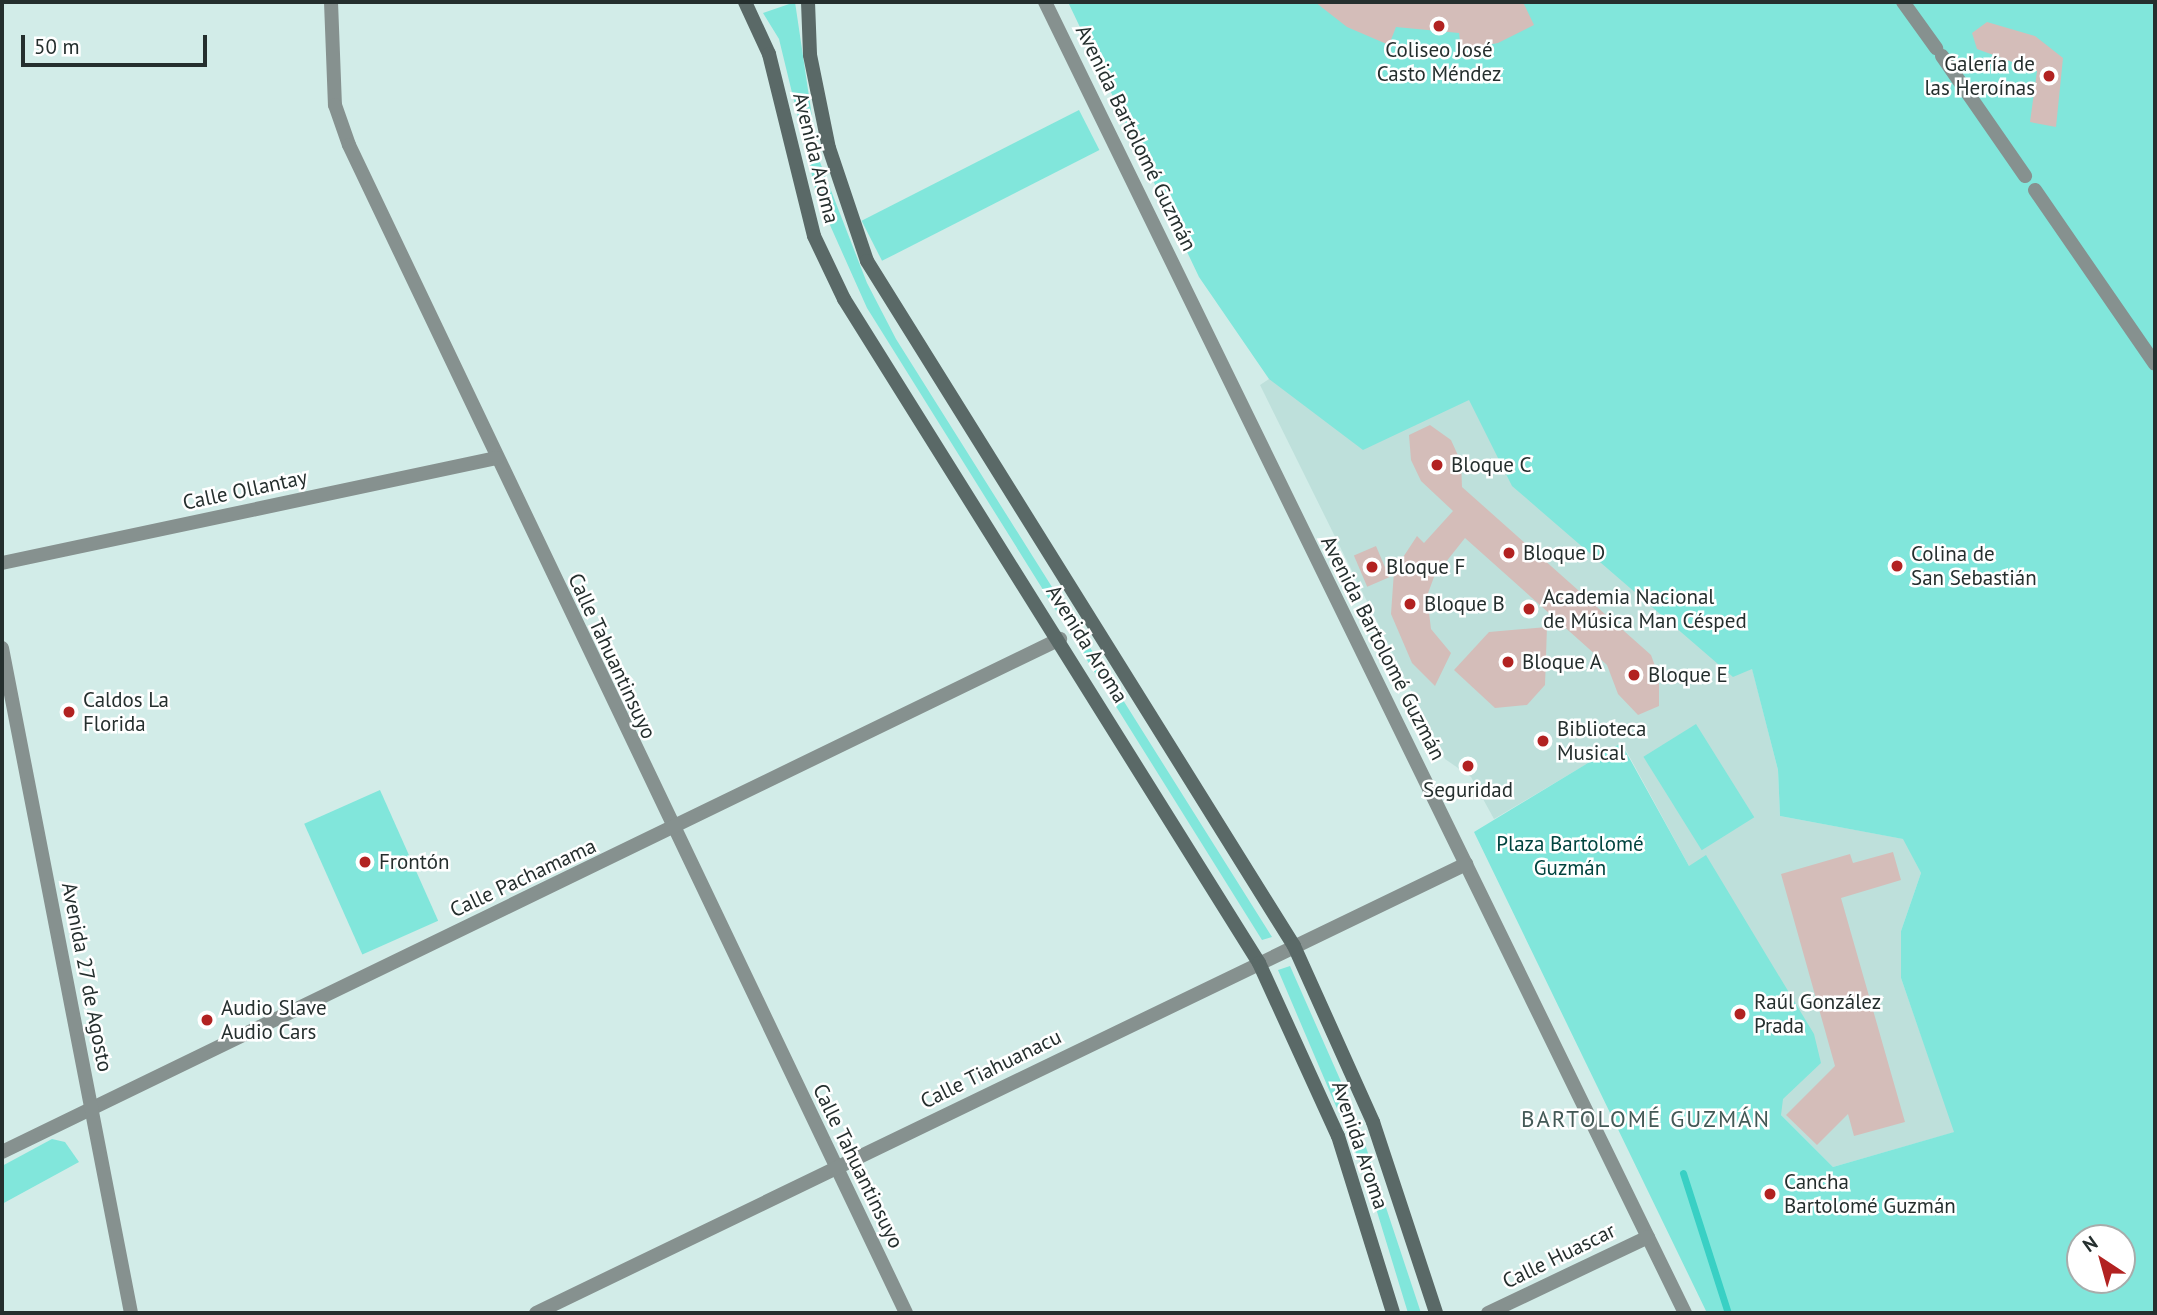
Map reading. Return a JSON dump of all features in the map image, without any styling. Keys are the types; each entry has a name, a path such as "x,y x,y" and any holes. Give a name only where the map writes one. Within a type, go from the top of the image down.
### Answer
{"main road":[{"name":"Avenida Aroma","path":"745,2 769,54 814,236 844,299 1060,639 1259,962 1338,1136 1393,1313"},
{"name":"Avenida Aroma","path":"807,2 810,55 829,148 867,261 1294,946 1373,1122 1436,1313"}],"street":[{"name":"Calle Tahuantinsuyo","path":"331,2 335,105 349,145 672,831 906,1313"},
{"name":"Avenida Bartolomé Guzmán","path":"1045,2 1685,1313"},
{"path":"1903,2 2025,176"},
{"path":"2035,190 2155,364"},
{"name":"Calle Ollantay","path":"2,563 496,458"},
{"name":"Calle Pachamama","path":"2,1152 90,1105 672,831 1060,639"},
{"name":"Avenida 27 de Agosto","path":"2,648 131,1313"},
{"name":"Calle Tiahuanacu","path":"536,1313 1466,864"},
{"name":"Calle Huascar","path":"1488,1313 1648,1237"}],"shaded area":[{"path":"1460,363 1752,668 1778,770 1780,816 1904,839 1921,873 1901,931 1901,978 1955,1132 1833,1167 1781,1115 1689,866 1622,743 1494,819 1471,777 1445,759 1260,385 1269,379"}],"green space":[{"path":"795,2 818,157 867,283 896,339 1272,937 1262,940 867,308 817,196 779,39 763,13"},
{"name":"Colina de San Sebastián","path":"1068,2 2155,2 2155,1313 1707,1313 1474,832 1621,743 1689,866 1706,855 1814,1034 1821,1063 1783,1099 1781,1115 1833,1167 1954,1132 1901,978 1901,931 1921,873 1903,839 1780,816 1778,770 1752,669 1733,677 1512,486 1469,400 1363,450 1269,379 1199,277"},
{"path":"1079,110 1099,150 882,261 862,221"},
{"path":"1696,724 1754,817 1702,850 1643,757"},
{"name":"Frontón","path":"380,790 438,921 362,954 304,824"},
{"path":"1290,966 1354,1111 1421,1313 1408,1313 1367,1179 1278,970"},
{"path":"52,1139 65,1142 79,1162 2,1204 2,1166"}],"building":[{"name":"Coliseo José Casto Méndez","path":"1315,2 1523,2 1534,25 1498,43 1461,50 1459,33 1396,27 1389,45 1347,27"},
{"name":"Galería de las Heroínas","path":"1987,22 2035,36 2063,58 2056,127 2030,122 2037,71 1977,49 1972,33"},
{"path":"1430,425 1451,440 1461,462 1462,487 1651,655 1659,677 1659,706 1638,715 1618,694 1607,665 1465,538 1434,577 1427,596 1431,629 1451,653 1435,686 1412,663 1391,614 1394,571 1417,536 1424,543 1453,511 1421,481 1411,460 1409,435"},
{"name":"Bloque F","path":"1376,546 1389,577 1367,587 1354,555"},
{"name":"Bloque A","path":"1547,627 1545,685 1527,705 1495,708 1454,670 1489,632"},
{"path":"1893,852 1901,880 1841,898 1905,1122 1854,1136 1848,1114 1817,1145 1786,1115 1835,1066 1781,874 1850,854 1853,863"}],"waterway":[{"path":"1683,1173 1728,1313"}],"place":[{"name":"Coliseo José Casto Méndez","path":"1439,26"},
{"name":"Galería de las Heroínas","path":"2049,76"},
{"name":"Bloque C","path":"1437,465"},
{"name":"Bloque D","path":"1509,553"},
{"name":"Colina de San Sebastián","path":"1897,566"},
{"name":"Bloque F","path":"1372,567"},
{"name":"Bloque B","path":"1410,604"},
{"name":"Academia Nacional de Música Man Césped","path":"1529,609"},
{"name":"Bloque A","path":"1508,662"},
{"name":"Bloque E","path":"1634,675"},
{"name":"Caldos La Florida","path":"69,712"},
{"name":"Biblioteca Musical","path":"1543,741"},
{"name":"Seguridad","path":"1468,766"},
{"name":"Frontón","path":"365,862"},
{"name":"Raúl González Prada","path":"1740,1014"},
{"name":"Audio Slave Audio Cars","path":"207,1020"},
{"name":"Cancha Bartolomé Guzmán","path":"1770,1194"}],"district":[{"name":"BARTOLOMÉ GUZMÁN","path":"1646,1119"}],"park label":[{"name":"Plaza Bartolomé Guzmán","path":"1570,856"}]}
